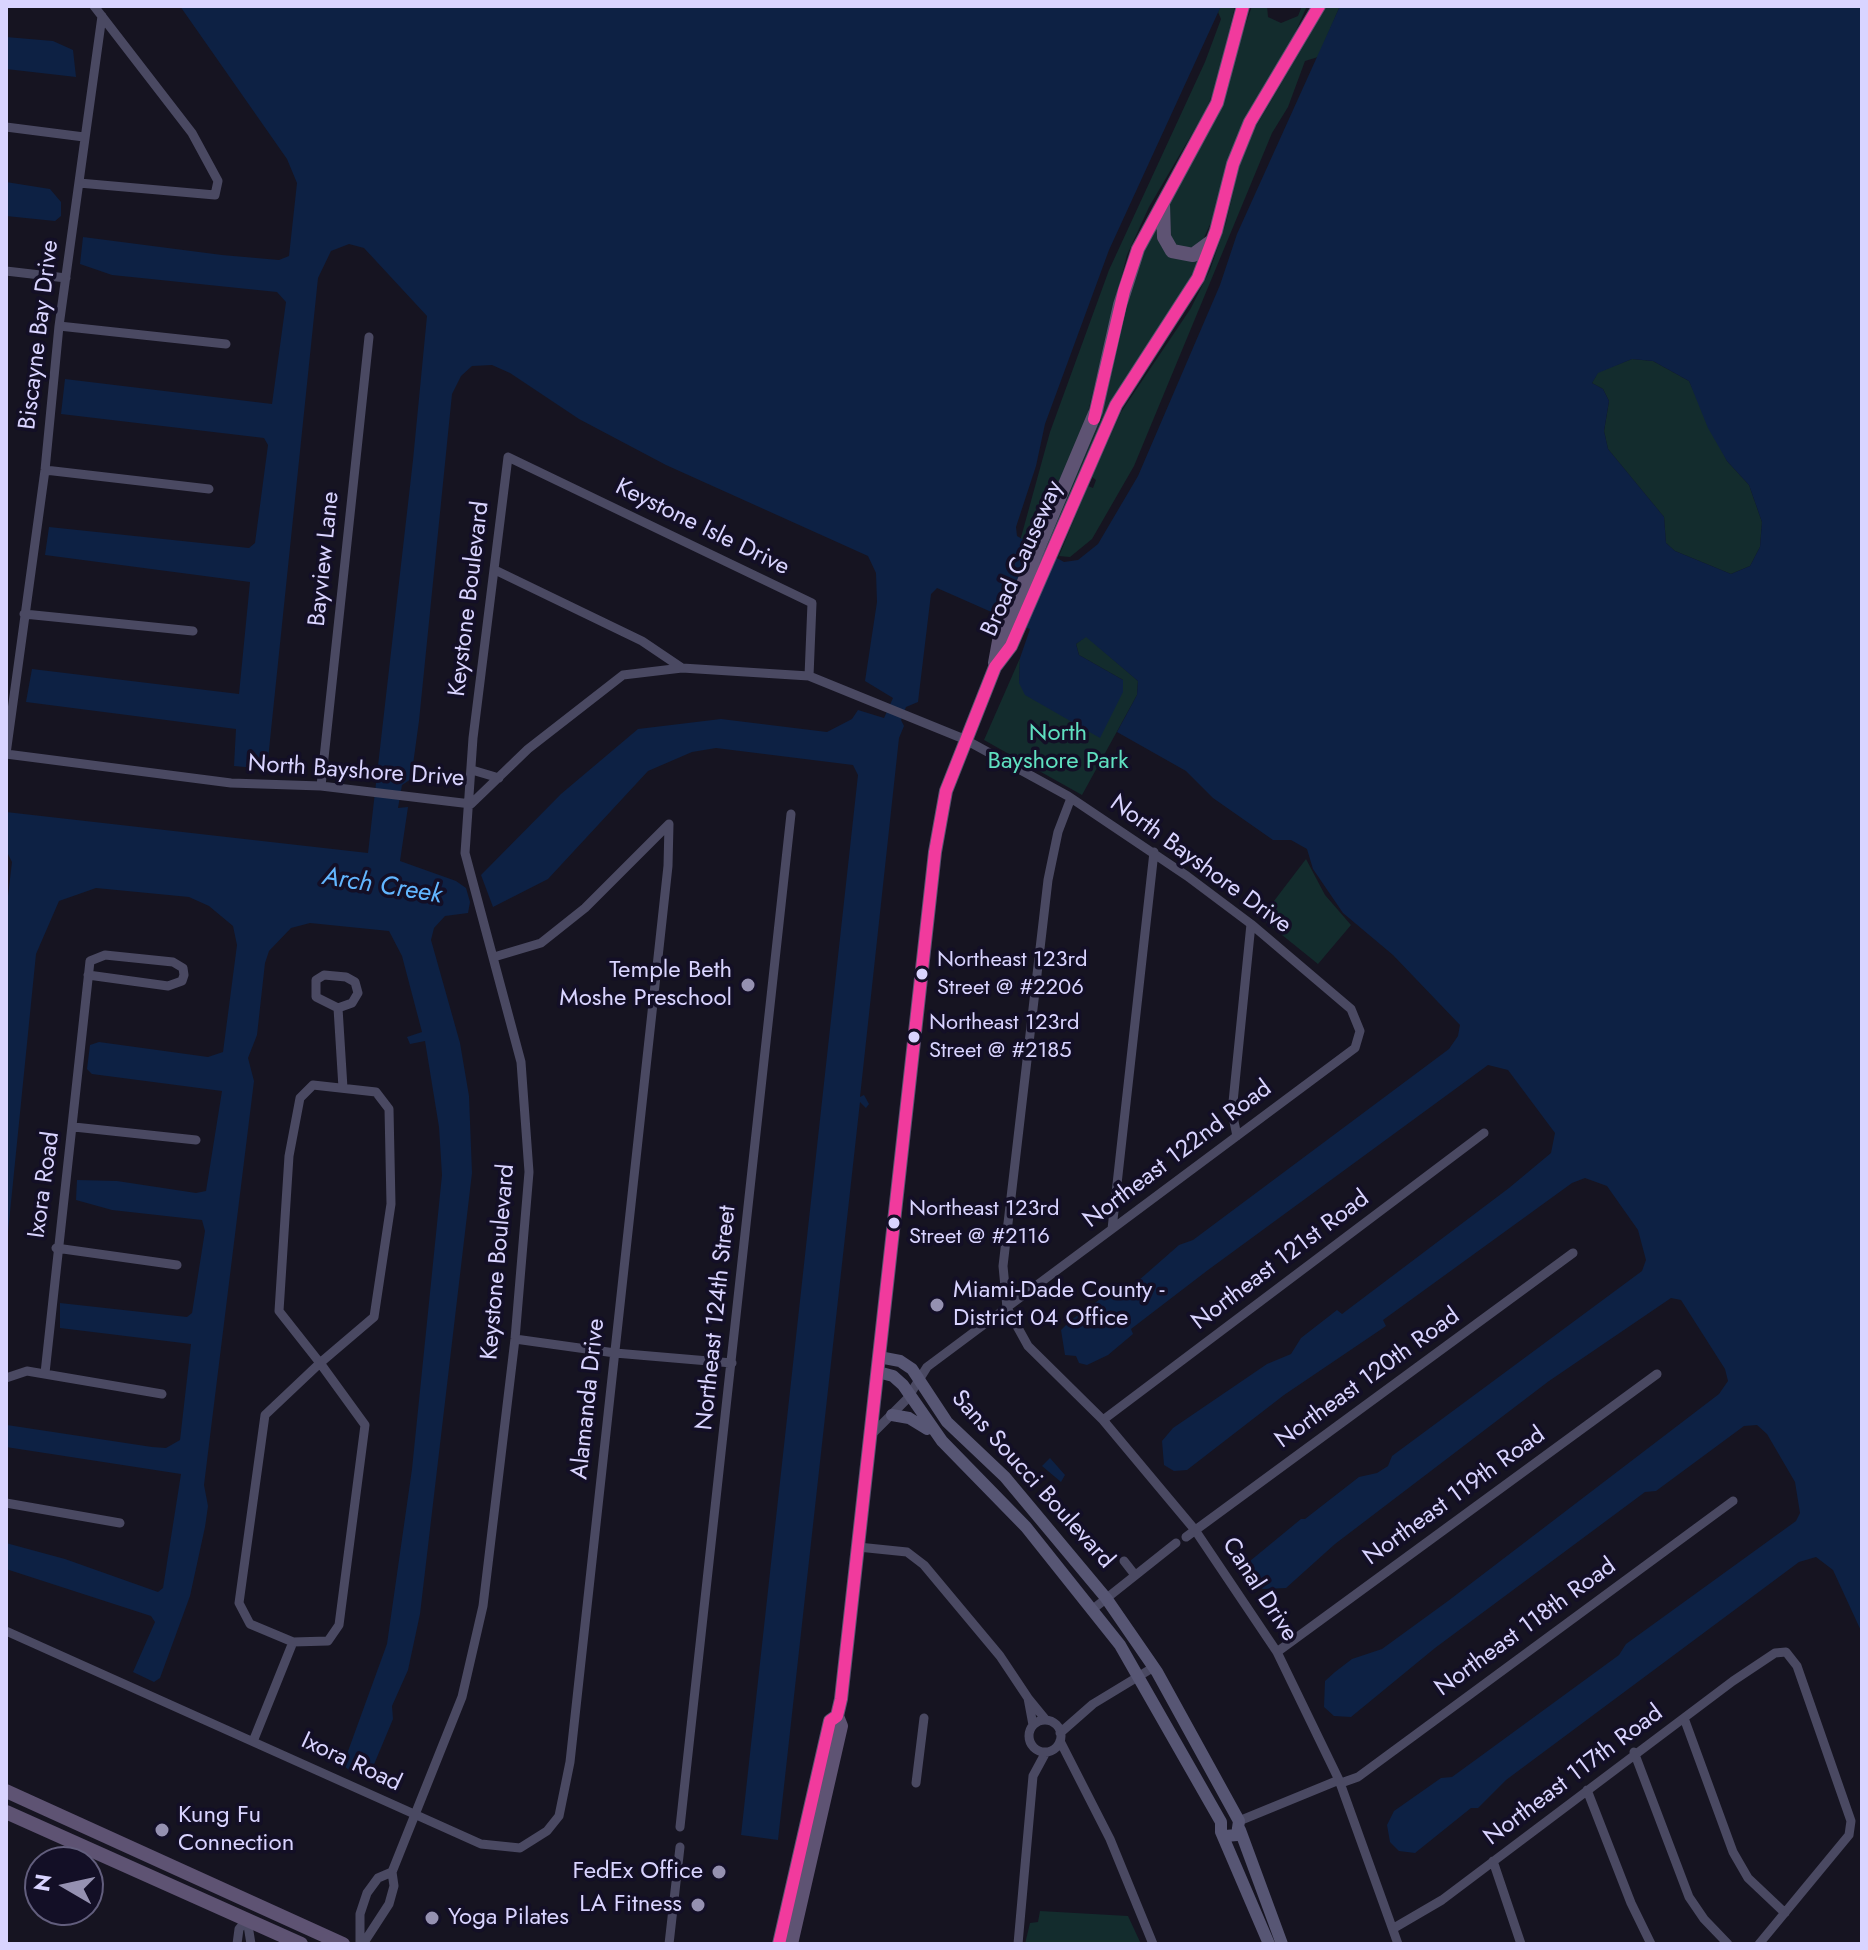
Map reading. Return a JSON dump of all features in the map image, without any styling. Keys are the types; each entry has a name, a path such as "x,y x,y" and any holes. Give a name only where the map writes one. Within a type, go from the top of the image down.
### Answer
{"main road":[{"name":"Broad Causeway","path":"1048,542 1096,411 1127,279 1164,196 1217,103 1243,6"},
{"name":"Broad Causeway","path":"804,1852 841,1726 837,1716 938,831 946,791 964,739 1048,542 1116,405 1190,294 1214,239 1244,136 1319,6"},
{"path":"1164,196 1164,237 1172,251 1193,255 1214,239"},
{"path":"6,1791 343,1944"},
{"path":"6,1812 301,1944"},
{"path":"791,1944 806,1877 804,1852"},
{"path":"779,1944 804,1852"},
{"path":"207,1902 239,1903 244,1898"},
{"path":"247,1919 267,1915 287,1919"}],"street":[{"path":"79,183 215,195 218,181 192,133 94,6"},
{"name":"Biscayne Bay Drive","path":"6,754 45,470 59,326 95,47 102,16"},
{"path":"95,47 119,39"},
{"path":"6,127 84,137"},
{"path":"6,271 66,278"},
{"path":"59,326 226,344"},
{"name":"Bayview Lane","path":"321,786 369,337"},
{"name":"Keystone Boulevard","path":"362,1944 389,1904 394,1886 392,1872 462,1697 483,1606 515,1339 529,1172 521,1062 465,853 471,804 473,732 508,457"},
{"name":"Keystone Isle Drive","path":"508,457 812,603 809,676"},
{"path":"45,470 209,489"},
{"path":"495,570 642,641 682,668"},
{"path":"24,614 193,631"},
{"name":"North Bayshore Drive","path":"6,754 231,783 321,786 471,804 528,749 623,675 682,668 809,676 964,739 1071,798 1154,852 1251,924 1351,1009 1360,1031"},
{"path":"472,770 499,778"},
{"path":"1007,1308 1003,1266 1048,880 1058,832 1071,798"},
{"name":"Northeast 124th Street","path":"680,1827 791,814"},
{"name":"Alamanda Drive","path":"415,1816 481,1844 520,1848 547,1831 559,1816 570,1762 668,866 669,824 585,908 541,943 494,957"},
{"path":"1112,1229 1154,852"},
{"path":"1237,1136 1232,1112 1251,924"},
{"name":"Ixora Road","path":"45,1373 56,1248 74,1127 88,975 90,961 105,955 173,962 183,968 184,975 182,981 168,986 88,975"},
{"path":"324,975 346,977 355,982 358,993 352,1003 338,1008 316,997 316,980 324,975"},
{"path":"338,1008 343,1088"},
{"name":"Northeast 122nd Road","path":"871,1435 910,1396 927,1367 1355,1048 1360,1031"},
{"path":"320,1363 279,1311 289,1156 300,1098 313,1085 376,1092 389,1109 391,1204 374,1317 320,1363 265,1415 239,1603 250,1624 293,1642 328,1641 339,1625 365,1425 320,1363"},
{"path":"74,1127 196,1140"},
{"name":"Northeast 121st Road","path":"1103,1420 1484,1133"},
{"path":"56,1248 177,1265"},
{"name":"Northeast 120th Road","path":"1186,1537 1573,1253"},
{"name":"Canal Drive","path":"1007,1308 1028,1346 1103,1420 1195,1530 1277,1652 1340,1781 1398,1944"},
{"path":"515,1339 615,1353 732,1363"},
{"name":"Sans Soucci Boulevard","path":"879,1364 903,1362 947,1422 1005,1477 1106,1598 1154,1667 1197,1741 1233,1822"},
{"name":"Sans Soucci Boulevard","path":"879,1364 910,1396 942,1441 1026,1527 1093,1609 1233,1822"},
{"path":"6,1378 27,1371 162,1394"},
{"name":"Northeast 119th Road","path":"1277,1652 1657,1374"},
{"path":"892,1415 914,1420 942,1441"},
{"name":"Northeast 118th Road","path":"1233,1822 1358,1777 1733,1501"},
{"path":"6,1503 120,1523"},
{"path":"1093,1609 1176,1543"},
{"path":"858,1547 913,1555 975,1624 1028,1698 1049,1721 1060,1737 1121,1862 1153,1944"},
{"path":"1124,1561 1135,1575"},
{"name":"Ixora Road","path":"6,1631 254,1739 415,1816"},
{"path":"254,1739 293,1642"},
{"name":"Northeast 117th Road","path":"1394,1928 1442,1900 1634,1752 1775,1653 1786,1652 1793,1657 1851,1821 1849,1835 1785,1913"},
{"path":"1033,1776 1048,1752 1081,1713 1154,1667"},
{"path":"1018,1944 1033,1776 1030,1743 1033,1725 1028,1698"},
{"path":"1033,1725 1081,1713"},
{"path":"916,1783 924,1718"},
{"path":"1684,1718 1733,1852 1748,1878 1785,1913 1759,1944"},
{"path":"1030,1743 1037,1750 1048,1752 1072,1766"},
{"path":"1634,1752 1689,1897 1704,1919 1728,1944"},
{"path":"1587,1790 1631,1903 1651,1944"},
{"path":"1233,1822 1234,1836 1225,1836 1269,1944"},
{"path":"1233,1822 1282,1944"},
{"path":"669,1944 680,1847"},
{"path":"1493,1861 1521,1944"},
{"name":"Keystone Boulevard","path":"362,1944 360,1914 367,1893 378,1878 392,1872"},
{"path":"237,1944 239,1929 247,1919"},
{"path":"247,1919 251,1944"}],"green space":[{"path":"1221,6 1235,6 1216,85 1206,110 1149,207 1127,255 1086,420 1031,546 1020,541 1050,432 1109,270 1205,62 1221,19 1218,12"},
{"path":"1252,6 1267,6 1268,17 1281,23 1298,16 1302,6 1307,6 1200,247 1197,250 1169,244 1166,212 1238,46"},
{"path":"1327,6 1340,6 1318,57 1305,61 1288,107 1272,133 1134,466 1092,539 1070,557 1059,556 1088,486 1093,488 1096,480 1092,477 1121,412 1191,308 1210,270 1226,223 1239,167 1255,128"},
{"path":"1157,220 1161,240 1202,255 1051,543 1047,541 1106,398 1130,287"},
{"path":"1632,359 1653,361 1689,381 1727,461 1749,485 1762,522 1760,547 1750,566 1731,574 1675,551 1666,543 1664,517 1608,449 1604,431 1609,401 1603,389 1592,383 1598,372"},
{"name":"North Bayshore Park","path":"1086,636 1138,681 1137,695 1082,795 984,740 1020,658 1019,683 1123,680 1079,655 1076,644"},
{"path":"1306,859 1325,895 1351,925 1318,964 1261,918"},
{"path":"1040,1911 1128,1916 1141,1944 1025,1944 1030,1923 1038,1922"}],"water":[{"name":"Arch Creek","path":"180,6 1221,6 1109,250 1045,424 1036,466 1016,527 1017,536 1064,562 1078,560 1098,544 1138,476 1220,285 1237,234 1340,6 1862,6 1862,1633 1833,1570 1816,1557 1799,1562 1506,1780 1478,1808 1471,1808 1415,1853 1399,1851 1390,1842 1387,1825 1394,1811 1441,1778 1452,1777 1619,1655 1626,1644 1796,1521 1800,1513 1795,1482 1767,1434 1757,1425 1744,1426 1656,1491 1645,1492 1435,1648 1351,1717 1334,1716 1324,1707 1325,1681 1335,1672 1352,1659 1382,1649 1719,1394 1728,1381 1725,1369 1681,1300 1671,1298 1549,1381 1335,1544 1286,1588 1263,1589 1251,1584 1250,1561 1301,1519 1359,1477 1377,1473 1388,1466 1392,1456 1642,1271 1646,1260 1638,1230 1607,1186 1585,1178 1572,1183 1383,1320 1386,1326 1284,1395 1187,1470 1174,1471 1164,1465 1162,1441 1173,1428 1267,1364 1291,1354 1301,1338 1337,1310 1342,1314 1509,1188 1551,1153 1555,1133 1508,1070 1488,1065 1208,1270 1131,1329 1133,1334 1108,1355 1087,1365 1079,1363 1076,1356 1065,1355 1061,1330 1071,1320 1106,1295 1122,1295 1179,1245 1193,1240 1449,1049 1458,1036 1460,1025 1393,955 1343,913 1313,869 1307,849 1291,840 1273,840 1213,798 1186,771 1117,732 1137,695 1138,681 1086,637 1076,644 1079,655 1123,680 1123,692 1100,738 1025,695 1019,683 1020,658 1030,629 937,588 931,594 918,702 906,707 901,720 904,726 899,738 860,1097 864,1095 869,1104 866,1108 860,1102 778,1840 741,1835 858,775 853,765 716,748 692,752 648,771 548,879 493,907 481,875 561,794 638,729 721,719 827,732 852,719 858,710 884,718 893,698 865,681 877,602 876,573 868,556 666,465 579,419 510,373 492,365 472,366 461,376 452,394 419,721 411,779 402,785 398,808 408,807 400,861 456,881 466,888 470,902 468,913 445,916 434,928 431,940 460,1043 469,1096 472,1173 420,1614 408,1670 392,1706 393,1719 370,1774 350,1771 343,1765 387,1644 412,1469 442,1175 439,1127 425,1041 410,1044 407,1037 422,1032 402,956 389,931 310,923 291,928 269,951 265,963 257,1035 248,1058 254,1081 204,1485 208,1506 205,1527 190,1596 160,1678 154,1682 133,1672 155,1622 151,1616 6,1569 6,1543 65,1559 158,1592 163,1588 181,1474 6,1447 7,1425 152,1447 166,1448 180,1440 191,1344 60,1328 60,1303 187,1317 192,1313 205,1231 202,1220 112,1210 76,1200 77,1180 117,1181 196,1193 206,1191 222,1091 92,1074 87,1069 90,1045 99,1042 208,1057 223,1052 237,945 233,926 209,906 189,897 96,888 59,901 36,954 6,1252 6,913 12,862 6,850 6,812 368,853 427,316 364,248 349,244 331,251 318,278 267,769 234,766 236,729 26,702 32,669 239,694 250,582 45,555 49,527 249,548 255,543 268,445 264,438 61,414 65,379 272,404 286,302 277,292 112,275 80,264 83,237 222,255 279,260 289,256 297,183 287,159","holes":["1632,359 1653,361 1689,381 1708,428 1727,461 1749,485 1762,522 1760,547 1750,566 1731,574 1675,551 1666,543 1664,517 1608,449 1604,431 1609,401 1603,389 1592,383 1598,373"]},
{"path":"6,37 53,41 73,50 76,77 6,69"},
{"path":"6,182 50,189 61,202 61,216 55,221 6,216"},
{"path":"1050,1458 1065,1475 1061,1482 1042,1466"}],"transit line":[{"path":"1094,419 1124,291 1138,249 1217,103 1243,6"},
{"path":"779,1944 830,1721 837,1716 841,1699 935,852 946,791 995,667 1011,646 1116,405 1198,278 1216,231 1233,164 1250,122 1319,6"}],"place":[{"name":"Northeast 123rd Street @ #2206","path":"922,974"},
{"name":"Temple Beth Moshe Preschool","path":"748,985"},
{"name":"Northeast 123rd Street @ #2185","path":"914,1037"},
{"name":"Northeast 123rd Street @ #2116","path":"894,1223"},
{"name":"Miami-Dade County - District 04 Office","path":"937,1305"},
{"name":"Kung Fu Connection","path":"162,1830"},
{"name":"FedEx Office","path":"719,1872"},
{"name":"LA Fitness","path":"698,1905"},
{"name":"Yoga Pilates","path":"432,1918"}]}
